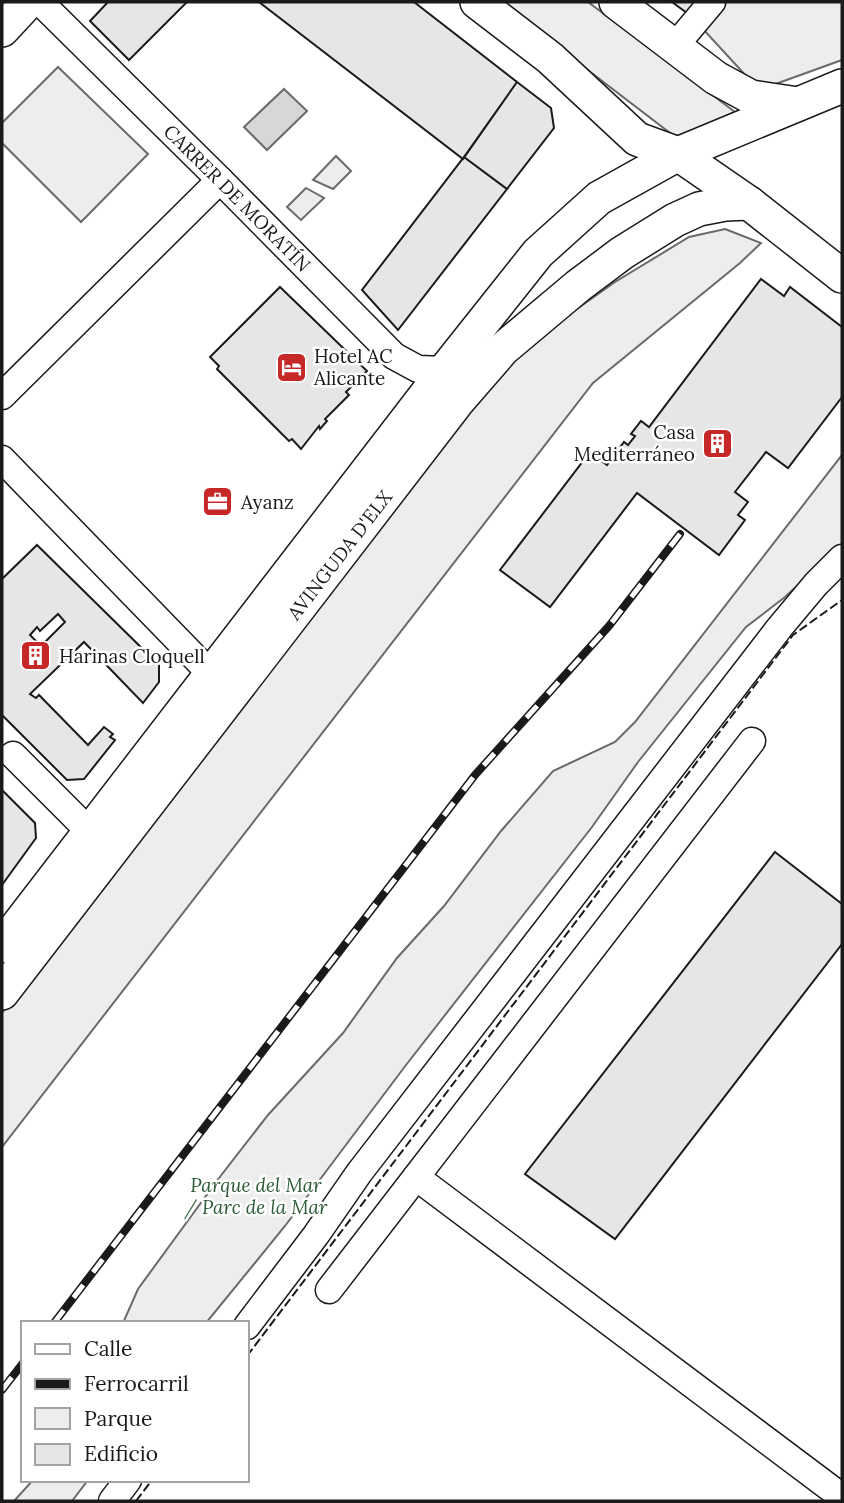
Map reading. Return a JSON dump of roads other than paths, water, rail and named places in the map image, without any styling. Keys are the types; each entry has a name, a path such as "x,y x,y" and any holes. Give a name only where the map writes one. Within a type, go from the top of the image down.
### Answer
{"main road":[{"path":"2,30 28,2"},
{"path":"477,2 550,58 637,139 678,154 749,203 842,276"},
{"path":"617,2 716,78 751,97 798,104"},
{"name":"AVINGUDA D'ELX","path":"2,946 538,253 599,198 678,154 842,86"},
{"path":"599,198 637,139"},
{"name":"AVINGUDA D'ELX","path":"2,993 458,401 503,349 578,286 622,253 675,220 712,206 749,203"}],"street":[{"name":"CARRER DE MORATÍN","path":"40,2 394,356 418,369 445,370"},
{"path":"675,46 712,2"},
{"path":"2,396 220,180"},
{"path":"2,459 211,674"},
{"path":"248,1325 316,1236 359,1173 780,627 842,558"},
{"path":"330,1290 752,741"},
{"path":"13,755 90,832"},
{"path":"416,1177 842,1497"},
{"path":"112,1501 126,1482"}],"railway":[{"path":"56,1321 475,775 609,626 680,534"},
{"path":"2,1390 21,1366"}],"place":[{"name":"Hotel AC Alicante","path":"291,367"},
{"name":"Casa Mediterráneo","path":"718,443"},
{"name":"Ayanz","path":"218,502"},
{"name":"Harinas Cloquell","path":"36,656"}],"park label":[{"name":"Parque del Mar / Parc de la Mar","path":"256,1196"}]}
